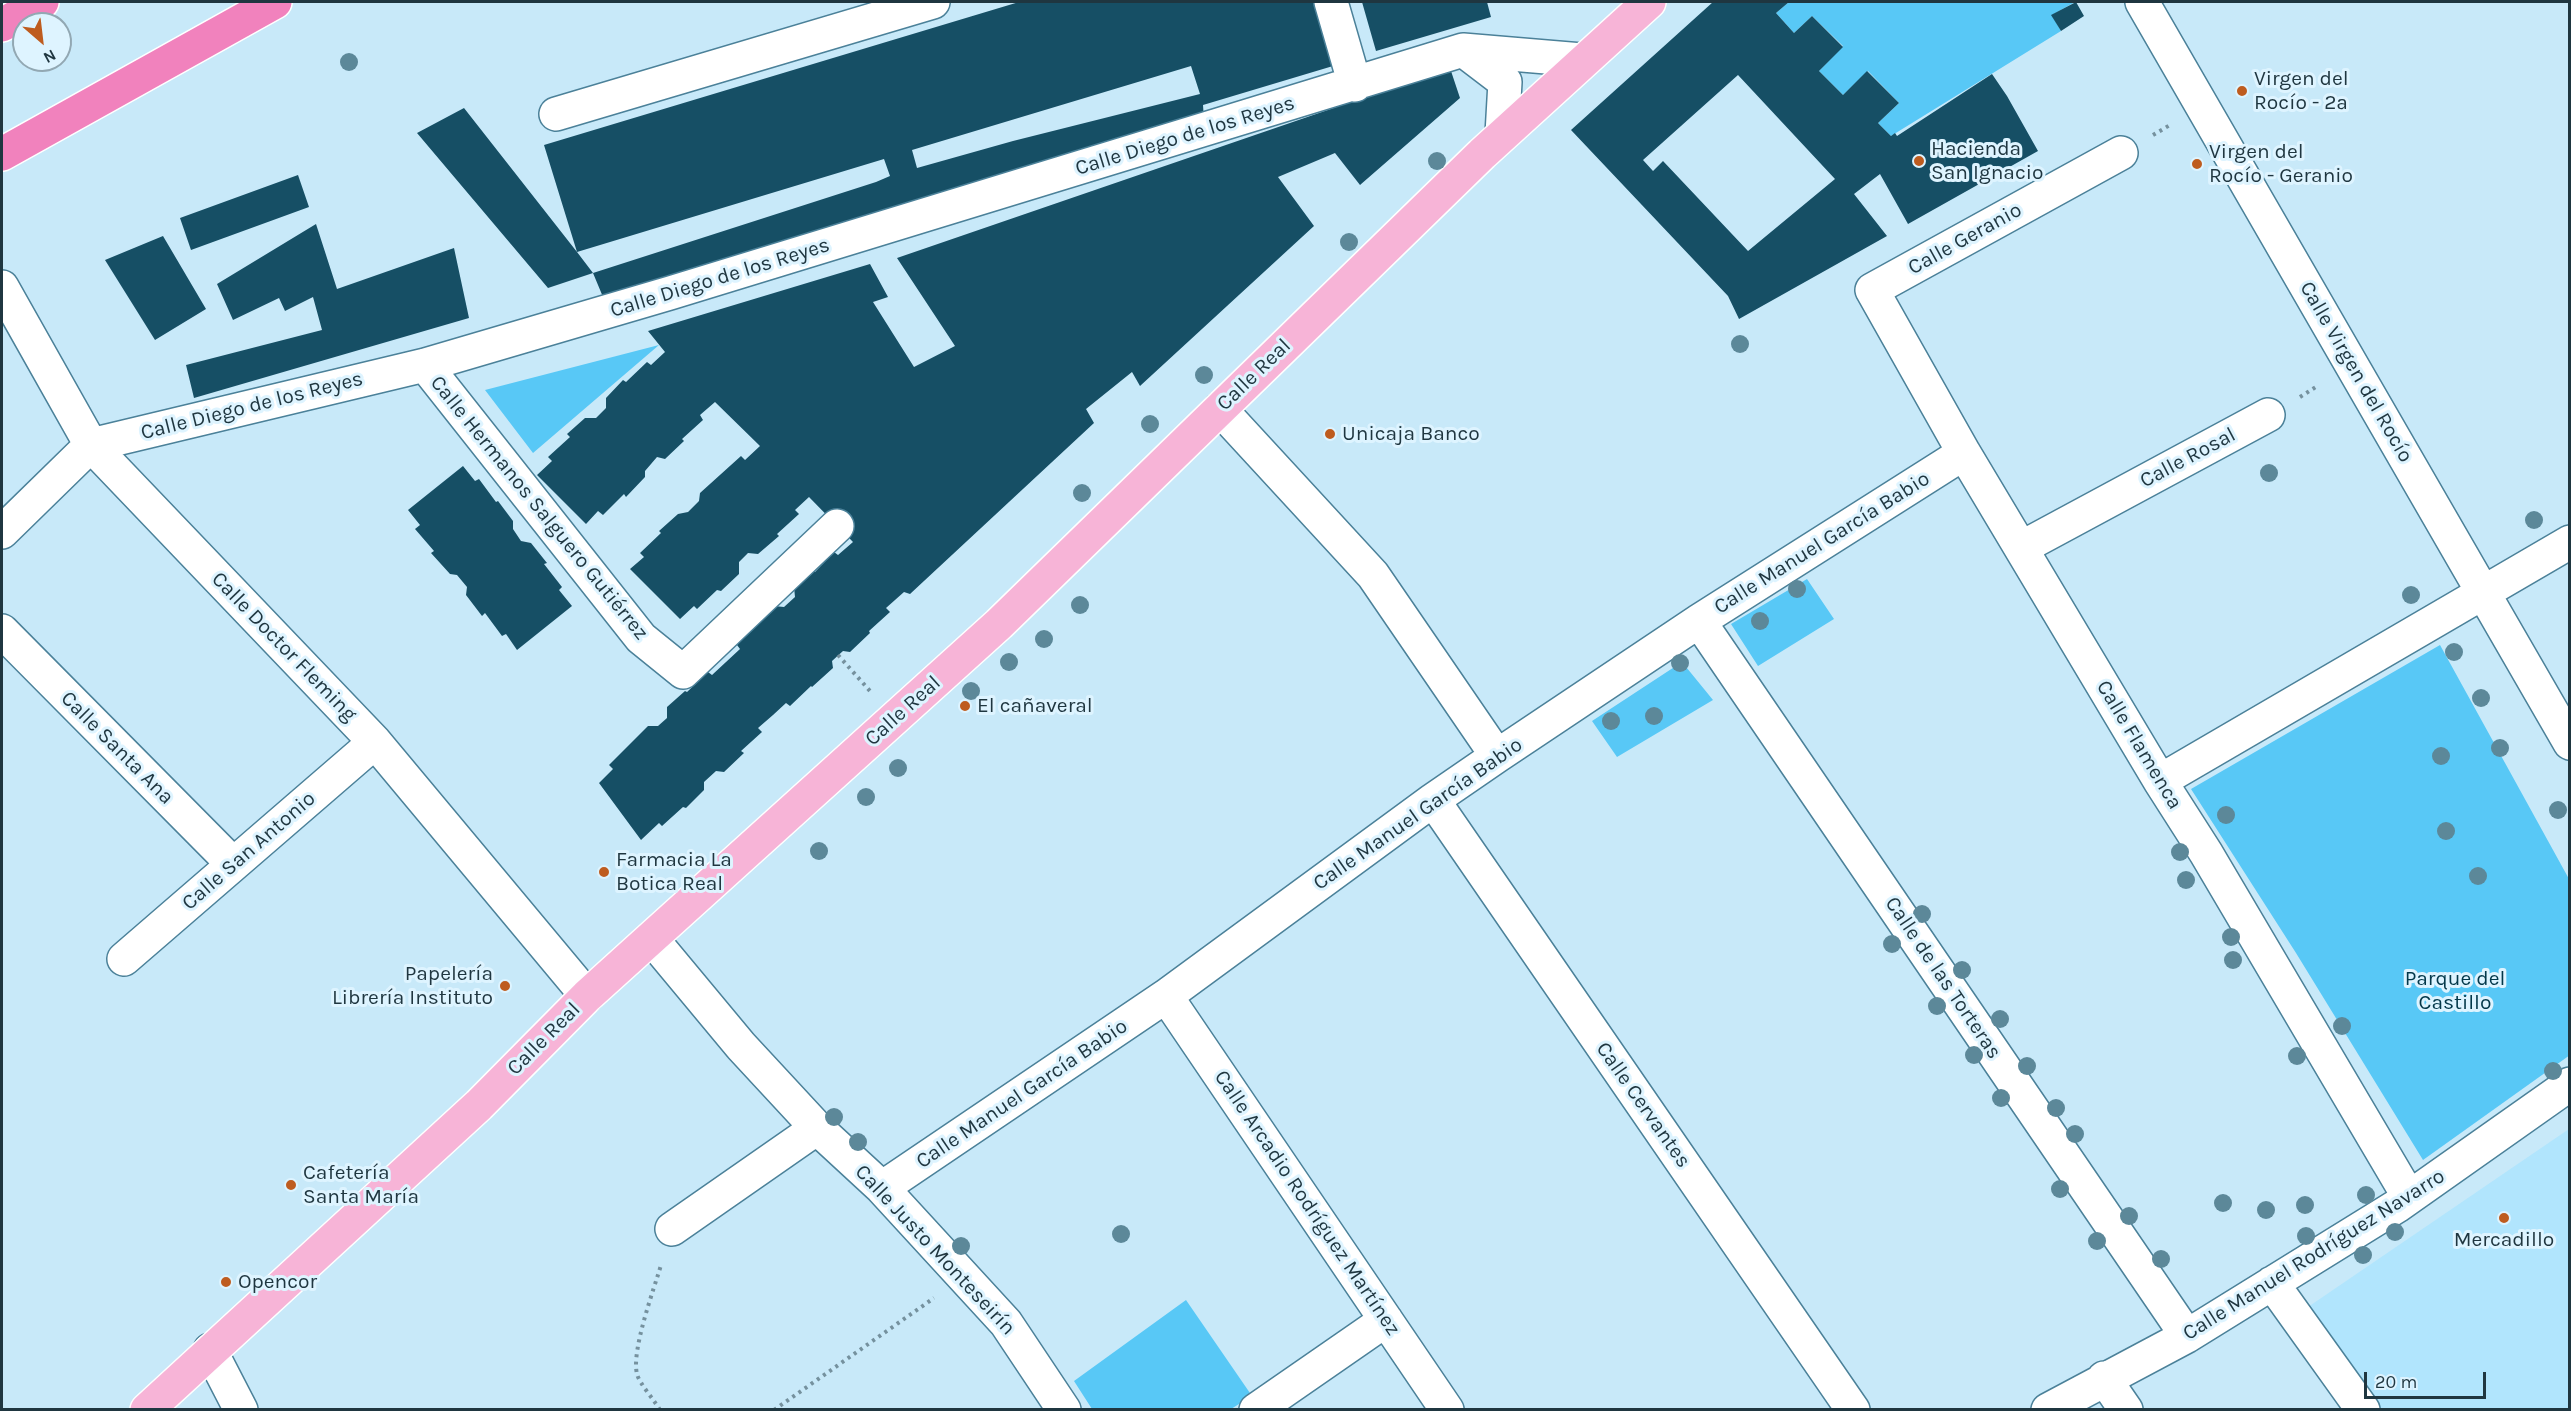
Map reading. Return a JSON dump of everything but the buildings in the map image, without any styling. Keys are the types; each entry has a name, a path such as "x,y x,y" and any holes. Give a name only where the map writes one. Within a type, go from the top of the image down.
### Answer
{"highway":[{"path":"2,25 42,2"},
{"path":"2,154 276,4"}],"main road":[{"name":"Calle Real","path":"147,1410 478,1105 587,996 999,624 1502,134 1649,2"}],"street":[{"path":"556,114 933,2"},
{"path":"1330,2 1355,85"},
{"name":"Calle Virgen del Rocío","path":"2142,2 2570,743"},
{"path":"1463,50 1505,82 1502,134"},
{"name":"Calle Diego de los Reyes","path":"91,445 424,365 670,293 1355,85 1463,50 1582,60"},
{"name":"Calle Geranio","path":"1872,290 2121,153"},
{"name":"Calle Doctor Fleming","path":"2,287 91,445 375,742 587,996"},
{"name":"Calle Flamenca","path":"1872,290 1964,453 2160,781 2206,853 2409,1197"},
{"name":"Calle Hermanos Salguero Gutiérrez","path":"424,365 641,638 683,672 837,526"},
{"path":"1220,409 1373,575 1497,756"},
{"name":"Calle Rosal","path":"2021,548 2268,415"},
{"path":"2,532 91,445"},
{"name":"Calle Manuel García Babio","path":"882,1188 1166,996 1433,800 1497,756 1699,621 1964,453"},
{"path":"2160,781 2570,542"},
{"name":"Calle de las Torteras","path":"1699,621 2187,1336"},
{"name":"Calle Santa Ana","path":"2,632 233,864"},
{"name":"Calle San Antonio","path":"124,959 375,742"},
{"name":"Calle Cervantes","path":"1433,800 1854,1410"},
{"name":"Calle Justo Monteseirín","path":"652,939 741,1046 817,1128 882,1188 1006,1323 1064,1410"},
{"name":"Calle Arcadio Rodríguez Martínez","path":"1166,996 1447,1410"},
{"name":"Calle Manuel Rodríguez Navarro","path":"2048,1410 2104,1378 2187,1336 2272,1283 2409,1197 2570,1084"},
{"path":"672,1229 817,1128"},
{"path":"2272,1283 2362,1410"},
{"path":"1256,1410 1386,1320"},
{"path":"210,1350 241,1410"},
{"path":"2104,1378 2126,1410"}],"path":[{"path":"2121,153 2203,106"},
{"path":"2268,415 2353,366"},
{"path":"838,656 895,719"},
{"path":"660,1410 637,1375 638,1346 672,1229"},
{"path":"774,1410 964,1277"}],"shaded area":[{"name":"Mercadillo","path":"2569,1129 2569,1409 2379,1409 2308,1307"}],"green space":[{"path":"1789,2 2075,2 2052,15 2061,31 1891,136 1878,123 1899,103 1868,71 1843,95 1819,71 1843,46 1812,16 1794,33 1776,13"},
{"path":"659,345 533,453 485,390"},
{"path":"1807,579 1834,619 1758,666 1731,624"},
{"name":"Parque del Castillo","path":"2440,645 2569,879 2570,1055 2423,1160 2296,953 2191,789"},
{"path":"1682,662 1713,700 1617,757 1592,721"},
{"path":"1186,1300 1252,1396 1231,1409 1092,1409 1074,1381"}],"place":[{"name":"Virgen del Rocío - 2ª","path":"2242,91"},
{"name":"Hacienda San Ignacio","path":"1919,161"},
{"name":"Virgen del Rocío - Geranio","path":"2197,164"},
{"name":"Unicaja Banco","path":"1330,434"},
{"name":"El cañaveral","path":"965,706"},
{"name":"Farmacia La Botica Real","path":"604,872"},
{"name":"Papelería Librería Instituto","path":"505,986"},
{"name":"Cafetería Santa María","path":"291,1185"},
{"name":"Mercadillo","path":"2504,1218"},
{"name":"Opencor","path":"226,1282"}]}
